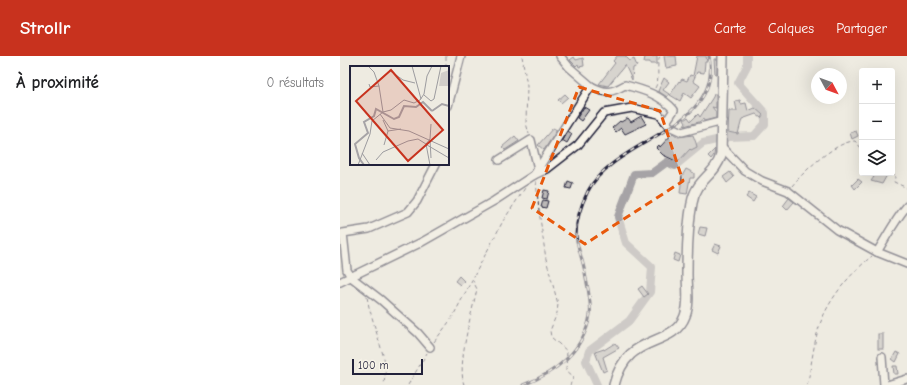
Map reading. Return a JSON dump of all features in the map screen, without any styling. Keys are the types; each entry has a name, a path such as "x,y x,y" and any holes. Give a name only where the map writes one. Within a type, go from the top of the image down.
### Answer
{"main road":[{"path":"614,385 618,370 632,352 670,334 679,326 685,316 687,305 687,268 691,205 694,192 699,184 719,164 723,148 723,56"}],"street":[{"path":"449,102 461,56"},
{"path":"560,56 569,68 591,86 604,92 616,90 626,85 652,94 668,104 674,110 666,122"},
{"path":"536,172 591,86"},
{"path":"340,282 442,231 494,201 536,172 547,169 578,145 604,113 632,108 659,114 669,126 682,132 723,125"},
{"path":"499,160 531,140 536,172"},
{"path":"723,148 745,171 762,181 788,191 837,230 877,252 907,264"},
{"path":"347,270 342,233 369,229 408,212 417,200 435,165"},
{"path":"877,252 895,225 897,218 907,206"},
{"path":"340,264 418,333 430,348"},
{"path":"882,356 886,385 907,379"}],"path":[{"path":"522,56 527,86 526,123 531,140"},
{"path":"652,94 658,84 658,62 660,56"},
{"path":"788,191 798,178 837,147 855,141 859,146"},
{"path":"536,172 539,211 546,259 558,304 550,331 550,337 567,351 566,370 574,377 570,385"},
{"path":"895,176 894,182 907,188"},
{"path":"408,385 430,348 452,318 473,281 503,221 526,188"},
{"path":"807,385 820,324 835,294 863,264 877,252"},
{"path":"464,385 462,379 464,355 477,289 473,281"},
{"path":"366,288 369,307 386,365 384,385"}],"highlighted area":[{"path":"579,87 660,111 683,181 585,244 532,208"}],"building":[{"path":"617,56 625,56 630,61 634,59 637,66 633,68 632,80 625,65 608,86 599,84 615,63 613,61"},
{"path":"657,56 657,64 644,62 645,57"},
{"path":"664,56 676,56 677,66 666,68"},
{"path":"697,56 706,56 707,62 705,62 704,73 697,72 693,81 700,86 691,98 684,93 680,101 670,95 679,81 680,82 682,79 687,81 690,75 693,76"},
{"path":"574,57 576,60 583,58 584,66 579,67 578,64 576,66 570,60"},
{"path":"714,59 717,59 717,74 715,74"},
{"path":"664,78 669,82 663,90 669,94 667,97 658,91"},
{"path":"565,94 568,97 561,103 558,100"},
{"path":"714,94 716,94 716,108 712,107 716,112 716,118 704,121 703,119 699,122 684,126 686,123 684,120 688,117 691,121 698,114 700,117"},
{"path":"740,100 741,104 746,103 748,111 755,108 763,115 761,118 756,114 742,119 738,134 728,132 729,111 737,111 735,101"},
{"path":"584,107 589,110 581,121 577,118"},
{"path":"641,116 646,124 625,134 621,128 616,132 612,128 620,121 621,122 628,118 631,122"},
{"path":"553,128 557,130 544,150 538,145"},
{"path":"568,131 572,134 567,143 562,140"},
{"path":"856,131 858,136 852,139 850,133"},
{"path":"673,133 678,137 693,135 697,147 691,150 690,149 678,162 663,155 656,148 659,145 660,147"},
{"path":"515,136 519,141 505,150 502,147"},
{"path":"715,149 714,155 711,159 708,156"},
{"path":"686,169 694,173 694,178 690,178 687,194 680,193 682,176"},
{"path":"730,172 734,177 727,183 723,177"},
{"path":"873,176 886,176 882,184 871,181 874,177"},
{"path":"858,179 862,182 855,189 852,185"},
{"path":"568,181 573,183 571,189 566,188"},
{"path":"544,190 549,191 547,199 542,198"},
{"path":"749,193 756,197 753,202 746,197"},
{"path":"789,198 794,202 787,210 783,206"},
{"path":"543,200 548,201 546,208 541,207"},
{"path":"700,227 707,228 705,236 698,234"},
{"path":"715,244 721,246 718,253 712,250"},
{"path":"675,253 680,255 678,262 673,260"},
{"path":"459,276 464,281 460,285 455,281"},
{"path":"642,286 648,294 644,297 638,289"},
{"path":"878,334 883,334 883,349 878,349"},
{"path":"615,343 619,348 603,357 607,370 603,372 595,352 604,350"},
{"path":"896,352 900,354 896,362 892,359"},
{"path":"893,366 897,366 898,374 894,374"}],"waterway":[{"path":"597,385 586,361 589,351 629,321 650,292 652,267 626,243 618,217 634,174 652,173 667,162 675,166 703,143 729,137 754,136 765,124 765,113 738,83 747,66 747,56"}],"railway":[{"path":"523,385 546,374 566,359 575,350 587,328 590,315 590,300 576,235 579,212 588,191 602,173 620,158 684,117 700,100 709,81 709,56"}]}
